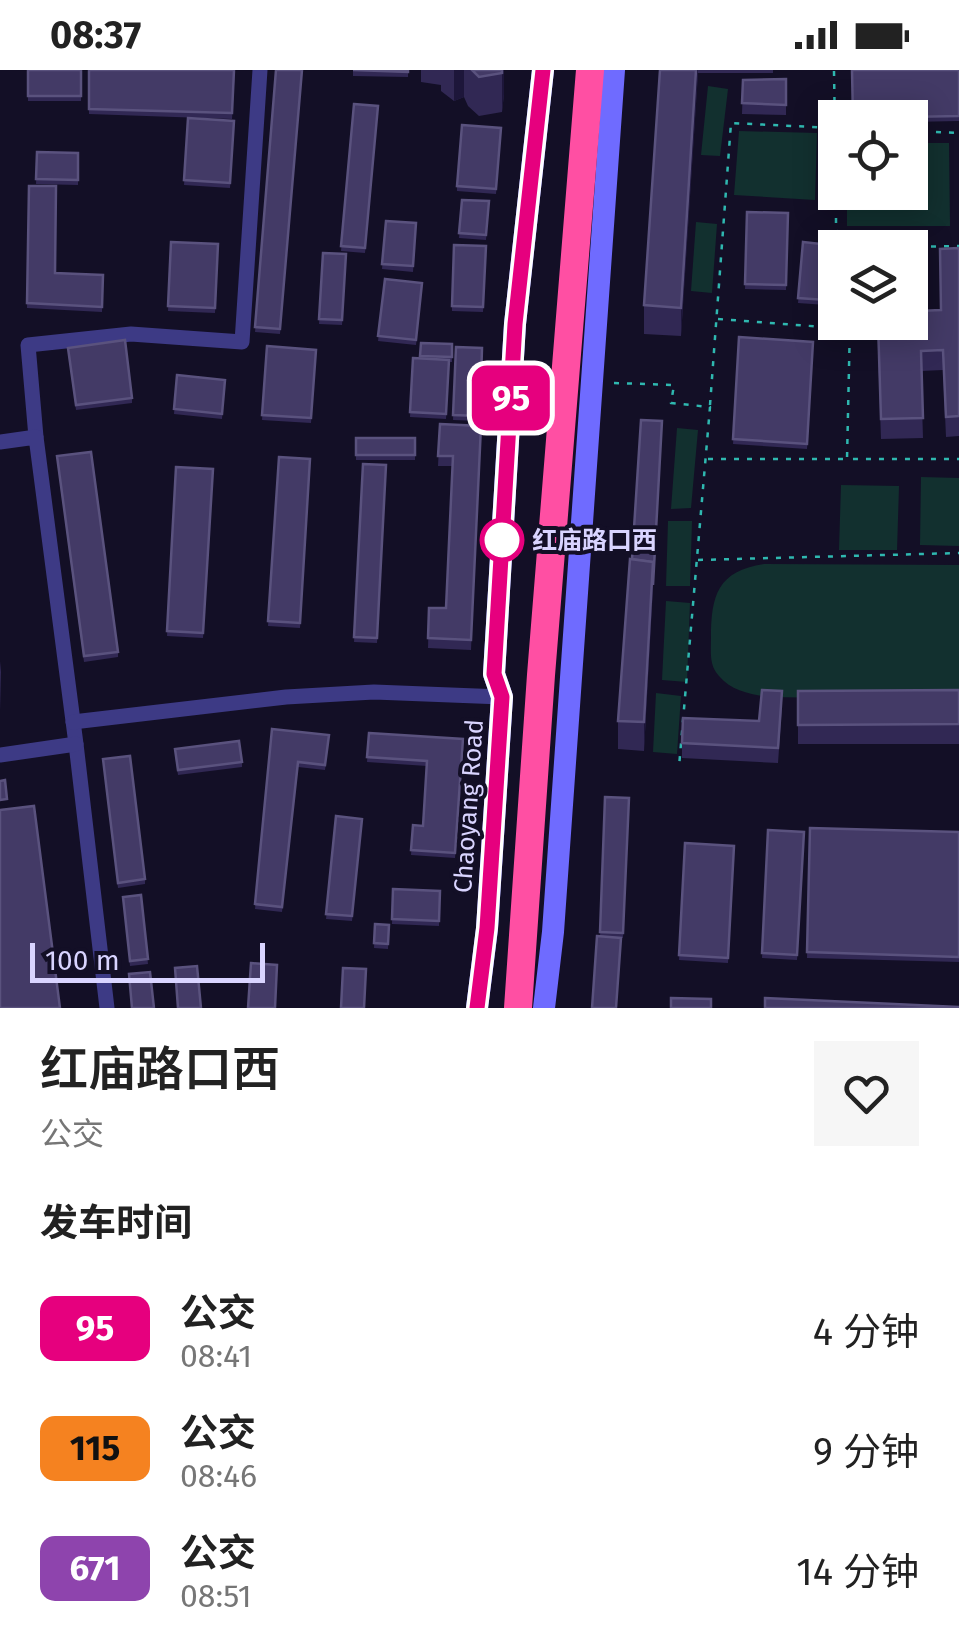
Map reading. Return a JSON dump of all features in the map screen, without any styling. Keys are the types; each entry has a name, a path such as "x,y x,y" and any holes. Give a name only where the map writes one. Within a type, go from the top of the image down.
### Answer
{"highway":[{"path":"501,1008 510,930 532,562 571,70"},
{"path":"518,1008 590,70"}],"street":[{"path":"107,1008 36,438 28,345 132,334 242,342 260,70"},
{"name":"Chaoyang Road","path":"476,1008 487,928 502,697 494,674 515,324 542,70"},
{"path":"544,1008 553,932 614,70"},
{"path":"0,442 36,438"},
{"path":"73,722 286,697 374,692 502,697"},
{"path":"0,755 76,744"}],"path":[{"path":"834,71 834,100"},
{"path":"679,767 731,123 818,129"},
{"path":"928,132 959,133"},
{"path":"928,246 959,246"},
{"path":"716,319 818,326"},
{"path":"847,459 850,340"},
{"path":"592,382 674,385 672,403 710,406"},
{"path":"705,459 959,459"},
{"path":"697,560 959,554"}],"green space":[{"path":"708,86 728,89 720,156 701,155"},
{"path":"739,131 817,133 815,200 734,195"},
{"path":"928,143 949,143 950,226 847,226 847,210 928,210"},
{"path":"696,222 717,224 712,293 691,291"},
{"path":"677,428 698,430 691,508 671,509"},
{"path":"921,477 959,478 959,546 920,545"},
{"path":"841,485 899,486 897,550 839,550"},
{"path":"668,521 692,521 690,586 666,586"},
{"path":"764,564 959,565 959,700 770,697 736,689 724,681 711,658 716,598 736,572"},
{"path":"666,601 690,603 687,682 662,680"},
{"path":"656,693 681,696 677,754 653,752"}],"building":[{"path":"28,70 81,70 81,96 28,96"},
{"path":"89,70 234,70 232,113 89,109"},
{"path":"276,70 302,70 280,329 255,327"},
{"path":"472,70 502,70 502,73 479,77"},
{"path":"660,70 696,70 681,308 644,305"},
{"path":"852,70 959,70 959,116 928,117 928,100 853,100"},
{"path":"786,79 786,105 742,103 743,80"},
{"path":"354,104 378,106 365,248 341,246"},
{"path":"188,118 234,121 230,183 184,180"},
{"path":"462,125 501,128 496,189 457,186"},
{"path":"37,152 78,153 78,180 36,179"},
{"path":"29,186 56,186 55,273 103,275 102,307 27,303"},
{"path":"462,200 489,201 486,235 459,233"},
{"path":"747,212 788,213 786,285 745,284"},
{"path":"386,221 416,223 413,266 382,264"},
{"path":"171,242 218,244 215,308 168,306"},
{"path":"803,242 818,244 818,299 798,298"},
{"path":"454,245 486,246 483,307 452,306"},
{"path":"959,248 959,416 946,417 943,350 921,351 923,418 881,419 879,340 928,340 928,311 941,310 940,249"},
{"path":"323,253 346,254 342,320 319,319"},
{"path":"385,279 422,283 416,340 378,336"},
{"path":"739,337 813,342 807,444 733,439"},
{"path":"125,340 132,398 76,405 68,348"},
{"path":"421,343 452,344 452,357 420,356"},
{"path":"267,346 316,350 311,418 262,415"},
{"path":"456,347 482,348 480,416 453,415"},
{"path":"413,358 449,360 446,414 410,412"},
{"path":"177,375 225,380 222,414 174,409"},
{"path":"641,420 662,421 653,585 653,562 632,559"},
{"path":"440,424 481,426 471,640 428,638 429,608 446,608 453,456 438,456"},
{"path":"356,438 415,438 415,455 356,455"},
{"path":"91,452 118,652 84,656 57,456"},
{"path":"279,457 310,459 300,623 268,621"},
{"path":"363,464 386,465 377,638 354,637"},
{"path":"176,467 213,469 203,633 167,631"},
{"path":"630,559 653,562 644,722 618,721"},
{"path":"762,690 782,691 778,748 682,743 683,718 759,721"},
{"path":"959,690 959,724 798,725 798,691"},
{"path":"272,729 329,735 325,765 298,762 282,907 255,904"},
{"path":"369,733 463,739 455,853 411,850 413,825 423,826 427,761 367,757"},
{"path":"239,741 242,762 178,770 175,749"},
{"path":"130,756 145,879 118,883 103,759"},
{"path":"5,780 7,799 0,800 0,781"},
{"path":"605,797 629,798 623,933 600,932"},
{"path":"34,806 60,1008 0,1008 0,810"},
{"path":"336,816 362,819 352,916 326,914"},
{"path":"810,828 959,832 959,957 807,952"},
{"path":"768,830 804,832 797,955 762,953"},
{"path":"685,843 734,846 728,958 679,955"},
{"path":"393,889 440,891 439,921 392,919"},
{"path":"141,895 148,959 130,961 123,897"},
{"path":"375,924 389,925 388,944 374,943"},
{"path":"597,936 621,938 616,1008 592,1008"},
{"path":"251,963 277,965 275,1008 248,1008"},
{"path":"197,966 201,1008 178,1008 175,968"},
{"path":"343,968 366,969 364,1008 341,1008"},
{"path":"150,972 154,1008 132,1008 129,974"},
{"path":"671,998 711,999 711,1008 671,1008"},
{"path":"765,998 959,1007 959,1008 765,1008"}],"bus line":[{"name":"95","path":"477,1008 487,928 502,697 494,674 515,324 543,70"}],"place":[{"name":"红庙路口西","path":"502,540"}]}
